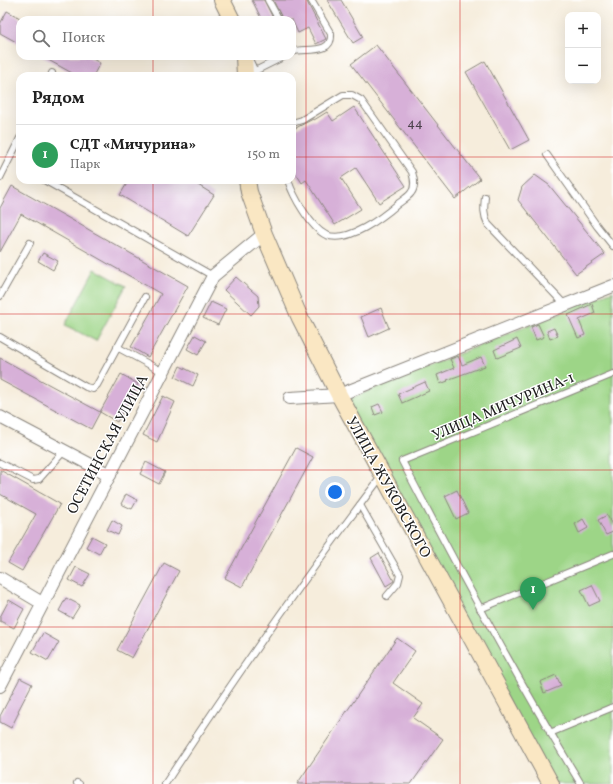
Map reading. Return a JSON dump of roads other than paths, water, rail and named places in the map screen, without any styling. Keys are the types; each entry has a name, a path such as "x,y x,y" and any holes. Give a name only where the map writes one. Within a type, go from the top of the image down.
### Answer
{"main road":[{"path":"222,0 230,16"},
{"path":"246,60 252,72"},
{"name":"УЛИЦА ЖУКОВСКОГО","path":"248,184 249,192 264,234 300,318 382,476 551,784"}],"street":[{"name":"ОСЕТИНСКАЯ УЛИЦА","path":"0,686 213,276 264,234"},
{"path":"290,398 339,395 566,306 613,286"},
{"path":"0,417 110,475"},
{"path":"0,578 42,603"}],"lane":[{"path":"268,0 277,16"},
{"path":"296,51 323,48 331,39 331,34 311,0"},
{"path":"248,60 252,72"},
{"path":"257,72 278,60"},
{"path":"290,184 303,210 318,230 326,235 336,237 350,234 383,217 412,192 415,182 412,172 361,100 352,95 342,95 302,120 296,122"},
{"path":"0,178 16,146"},
{"path":"547,155 597,226 613,246"},
{"path":"51,184 213,276"},
{"path":"485,197 484,216 488,224 566,306"},
{"path":"0,296 30,242"},
{"path":"0,337 86,387 92,389 97,386 145,297"},
{"path":"117,347 163,372"},
{"name":"УЛИЦА МИЧУРИНА-1","path":"480,609 402,462 613,374"},
{"path":"0,463 33,480 39,479 64,451"},
{"path":"165,784 217,705 382,476"},
{"path":"360,505 400,575 398,583 387,596"},
{"path":"581,784 550,733 480,609 613,554"},
{"path":"550,733 613,707"}],"place":[{"name":"СДТ «Мичурина»","path":"533,610"}]}
